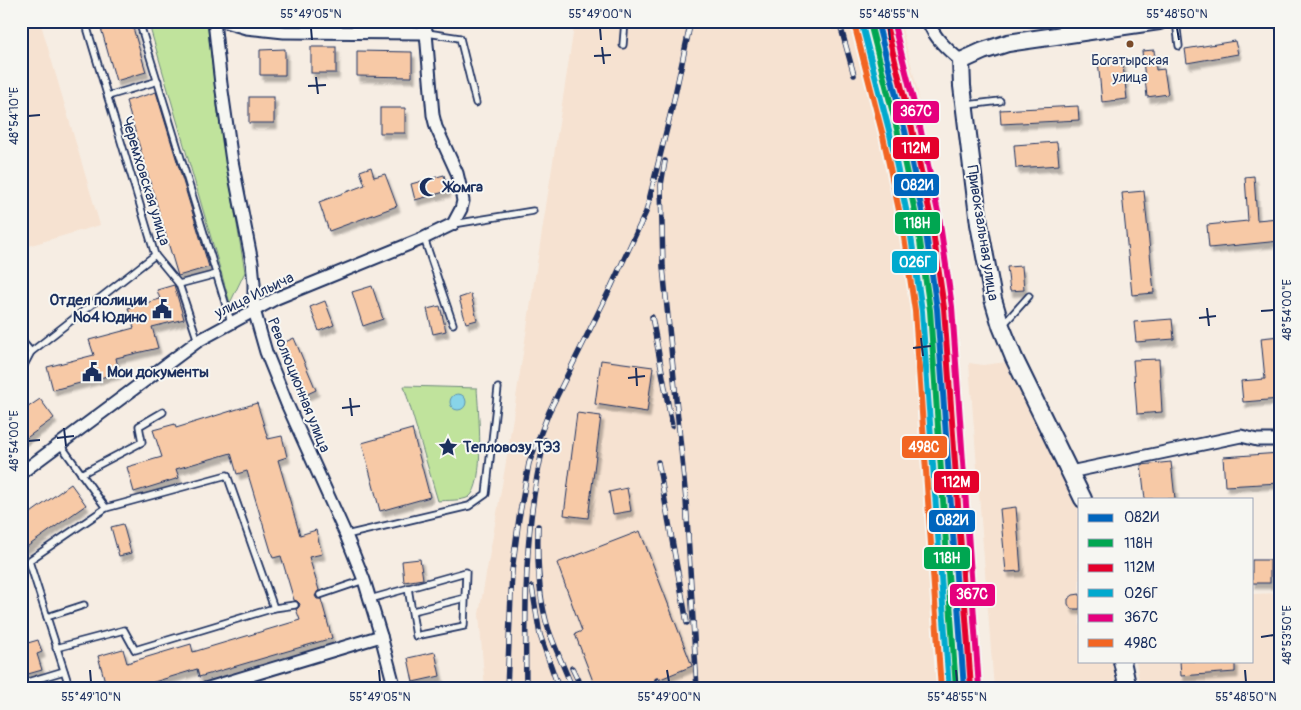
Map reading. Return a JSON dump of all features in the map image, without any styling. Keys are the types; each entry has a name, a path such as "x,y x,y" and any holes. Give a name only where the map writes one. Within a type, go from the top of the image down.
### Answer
{"main road":[{"path":"961,61 1008,43 1159,21"},
{"name":"Привокзальная улица","path":"961,61 964,105 979,224 993,299 1001,326 1014,358 1083,498"},
{"path":"1122,662 1128,689"}],"street":[{"name":"Революционная улица","path":"214,21 232,161 252,262 254,310 266,352 287,404 346,535 364,580 382,636 395,689"},
{"path":"222,21 246,28 284,32 427,33"},
{"path":"426,21 433,115 436,127 457,173 462,190 463,201 461,209 453,224"},
{"path":"928,21 931,29 944,46 961,61"},
{"name":"улица Ильича","path":"21,473 198,341 277,298 424,238 453,224"},
{"path":"1070,472 1241,436 1257,440 1280,440"},
{"path":"204,689 382,636"}],"lane":[{"name":"Черемховская улица","path":"86,21 155,255 179,284 198,341"},
{"path":"140,21 231,322"},
{"path":"623,44 625,21"},
{"path":"1176,21 1180,46"},
{"path":"1278,21 1280,29"},
{"path":"427,33 460,38 476,103"},
{"path":"108,96 158,81"},
{"path":"964,105 1000,101"},
{"name":"улица Ильича","path":"453,224 533,211"},
{"path":"424,238 453,324"},
{"path":"21,371 31,352 155,255"},
{"path":"179,284 217,274"},
{"path":"1001,326 1029,296"},
{"path":"21,340 31,352"},
{"path":"346,535 469,506 486,494 498,388"},
{"path":"82,474 142,442 139,426 163,412"},
{"path":"60,444 106,508"},
{"path":"21,566 106,508 227,475 274,608"},
{"path":"29,561 70,689"},
{"path":"370,599 408,588 466,572 464,626 416,636 408,588"},
{"path":"320,595 364,580"},
{"path":"412,611 465,598"},
{"path":"46,616 84,605"},
{"path":"56,648 124,630 135,650 274,608 295,605"},
{"path":"21,684 64,671"}],"shaded area":[{"path":"21,21 40,21 100,225 21,248"},
{"path":"575,21 900,21 918,92 980,689 485,689 479,614 505,468"},
{"path":"1007,362 1078,508 1078,662 1112,662 1117,689 994,689 969,363 983,365"},
{"path":"1280,593 1280,689 1140,689 1136,662 1254,662 1254,594"}],"green space":[{"path":"148,21 207,21 217,106 245,272 230,303"},
{"path":"404,386 477,388 480,446 478,478 474,490 469,497 458,500 438,501"}],"water":[{"path":"458,394 464,396 466,402 464,408 458,410 452,408 450,402 452,396"}],"building":[{"path":"99,21 131,21 146,72 116,81"},
{"path":"1235,41 1238,54 1187,63 1185,49"},
{"path":"311,47 336,47 336,73 311,73"},
{"path":"285,49 285,75 260,75 260,50"},
{"path":"1154,50 1156,70 1164,69 1168,94 1147,97 1142,51"},
{"path":"357,51 412,52 412,77 357,76"},
{"path":"1122,57 1127,99 1102,102 1098,60"},
{"path":"156,92 209,267 178,276 126,101"},
{"path":"249,97 274,97 274,123 249,123"},
{"path":"1078,106 1079,120 1001,124 1000,110"},
{"path":"380,108 405,108 405,133 380,133"},
{"path":"1057,142 1059,165 1016,168 1014,145"},
{"path":"371,167 374,177 385,174 397,206 329,231 319,202 365,185 360,171"},
{"name":"Жомга","path":"444,175 448,191 415,200 411,184"},
{"path":"1254,176 1257,220 1278,218 1280,241 1209,248 1207,225 1248,221 1245,177"},
{"path":"1144,191 1154,293 1132,295 1122,193"},
{"path":"1022,266 1024,290 1010,291 1007,267"},
{"path":"174,285 184,319 152,327 158,348 116,358 119,373 53,390 47,367 94,355 89,340 134,328 128,308 160,299 157,290"},
{"path":"372,286 383,319 363,326 352,292"},
{"path":"471,294 477,320 466,323 459,298"},
{"path":"325,301 334,325 319,331 310,307"},
{"path":"440,306 446,331 433,334 427,309"},
{"path":"1172,319 1174,339 1136,342 1134,322"},
{"path":"1280,336 1280,399 1243,402 1241,381 1265,379 1261,338"},
{"path":"294,338 316,390 303,396 281,344"},
{"path":"1159,359 1162,412 1137,414 1133,360"},
{"path":"601,360 653,367 647,412 595,404"},
{"path":"40,399 54,418 21,442 21,412"},
{"path":"257,403 268,439 282,436 287,457 278,460 300,535 316,530 322,554 309,557 319,590 315,596 317,599 321,599 332,638 199,677 197,669 131,689 107,689 98,656 123,649 127,663 191,644 193,652 300,620 296,609 300,604 294,600 281,556 273,558 247,471 237,474 231,453 176,469 179,478 134,492 127,467 162,457 153,430 175,424 176,428"},
{"path":"577,413 601,416 588,518 564,515"},
{"path":"412,429 430,497 380,511 362,443"},
{"path":"1280,453 1280,483 1225,486 1223,457"},
{"path":"1171,462 1175,498 1145,498 1141,465"},
{"path":"71,484 86,505 21,551 21,520"},
{"path":"627,488 631,511 613,514 609,492"},
{"path":"1016,507 1021,571 1006,572 1000,509"},
{"path":"123,524 131,553 119,556 111,527"},
{"path":"640,531 692,666 636,689 596,689 575,634 582,631 557,563"},
{"path":"420,559 423,579 404,582 402,561"},
{"path":"1254,560 1270,560 1270,583 1254,583"},
{"path":"1078,594 1078,609 1071,609 1068,604 1068,599"},
{"path":"38,640 42,652 37,654 42,670 21,676 21,645"},
{"path":"435,652 440,676 413,682 408,658"},
{"path":"1180,662 1235,662 1235,672 1181,676"}],"railway":[{"path":"507,689 512,571 529,463 549,412 646,212 673,104 691,21"},
{"path":"839,21 854,75"},
{"path":"665,161 661,185 663,267 686,500 697,689"},
{"path":"652,317 672,426"},
{"path":"526,689 526,595 529,532 538,471 545,440"},
{"path":"658,462 687,623"},
{"path":"538,526 538,566 542,606 549,631 573,689"},
{"path":"532,587 540,635 559,689"},
{"path":"572,668 582,689"},
{"path":"657,680 661,689"}],"transit line":[{"name":"082И","path":"877,21 905,131 924,220 937,309 964,689"},
{"name":"112М","path":"885,21 912,129 931,218 944,308 971,688"},
{"name":"367С","path":"893,21 920,127 939,217 952,307 979,688"},
{"name":"118Н","path":"870,23 898,133 917,221 930,310 956,689"},
{"name":"026Г","path":"862,25 890,134 909,223 922,311 949,689"},
{"name":"498С","path":"855,27 883,136 902,224 915,311 941,689"}],"place":[{"name":"Богатырская улица","path":"1130,44"},
{"name":"Жомга","path":"429,187"},
{"name":"Отдел полиции №4 Юдино","path":"162,309"},
{"name":"Мои документы","path":"92,372"},
{"name":"Тепловозу ТЭ3","path":"448,447"}]}
